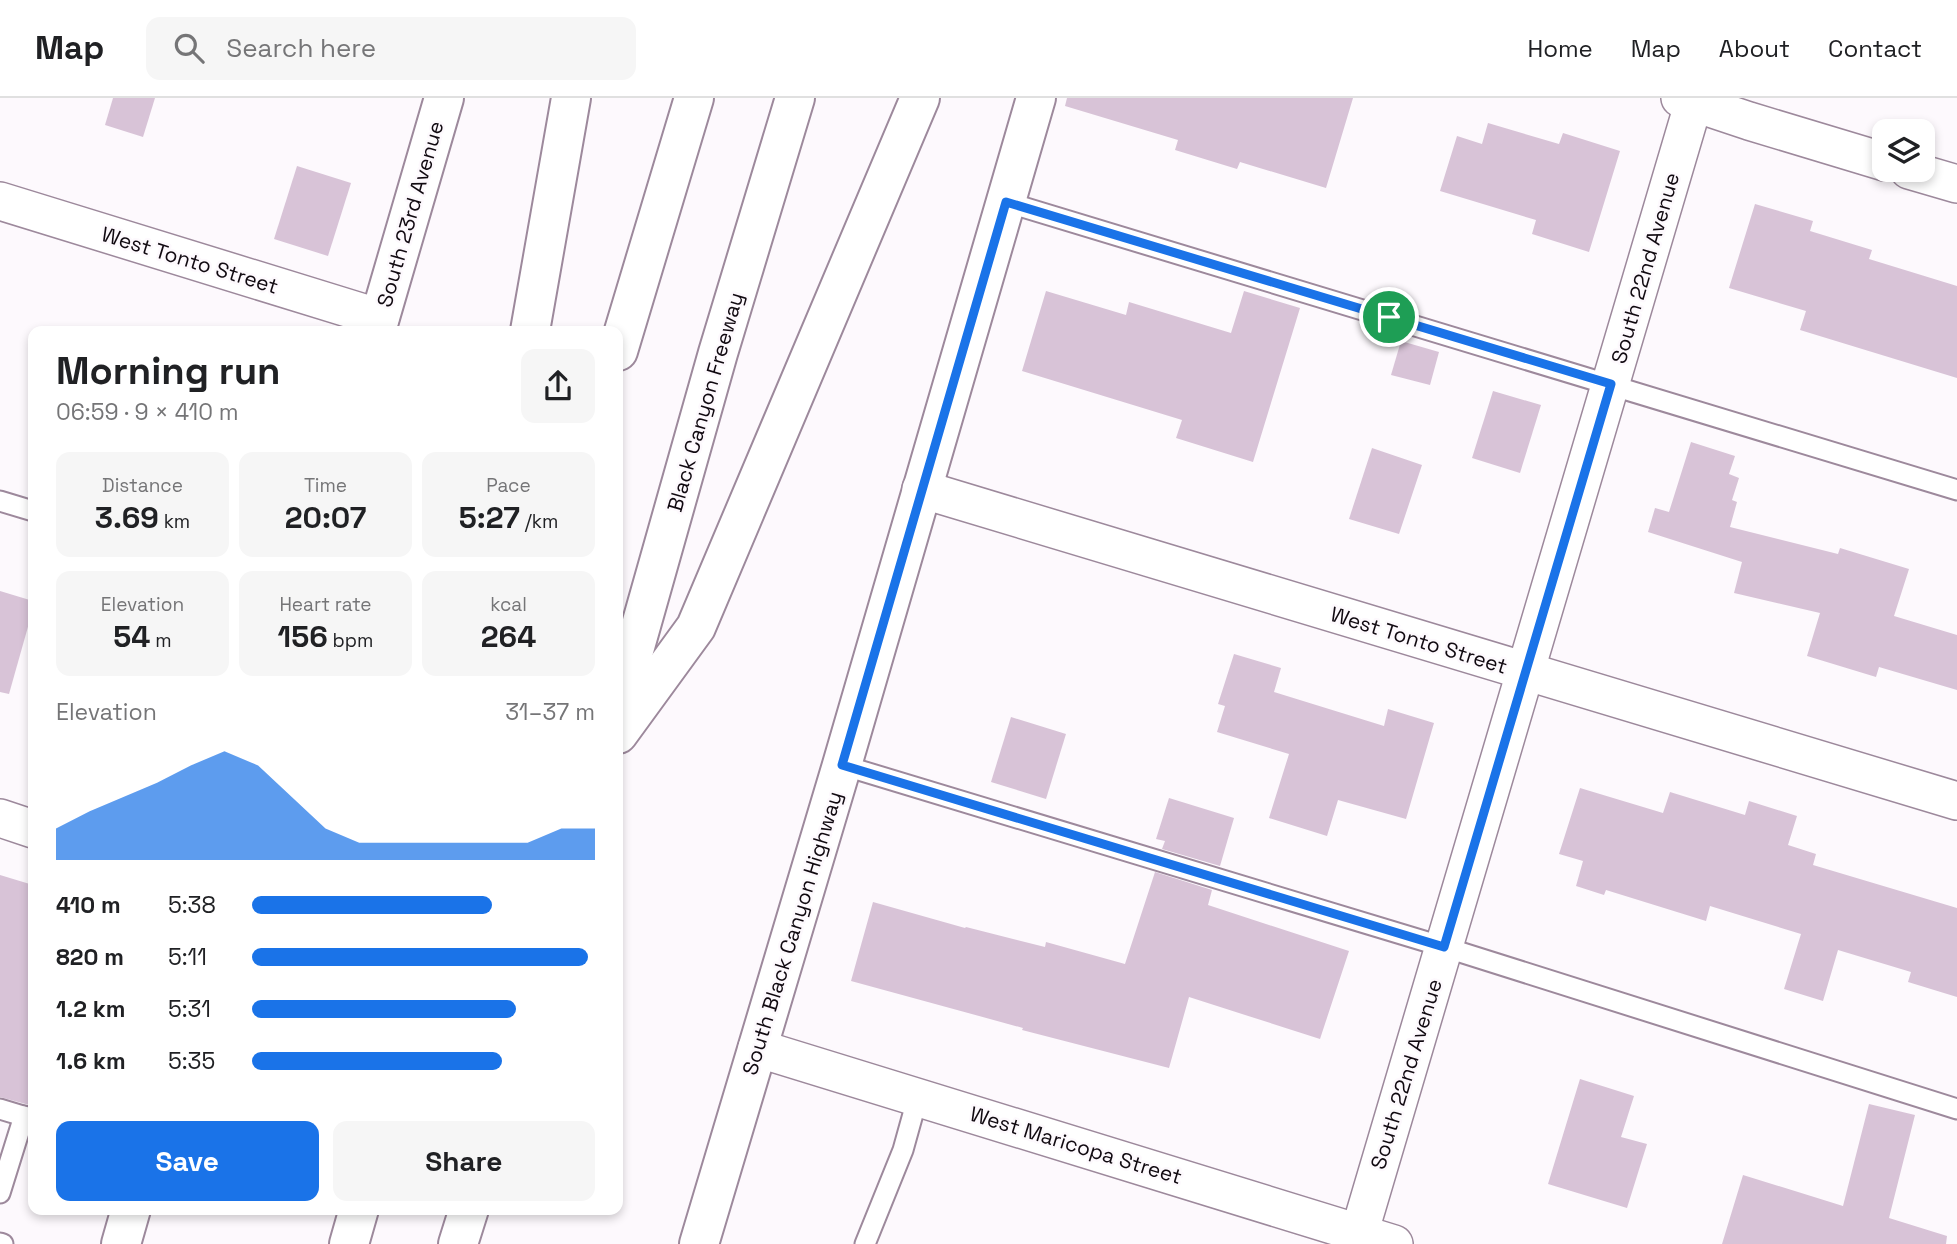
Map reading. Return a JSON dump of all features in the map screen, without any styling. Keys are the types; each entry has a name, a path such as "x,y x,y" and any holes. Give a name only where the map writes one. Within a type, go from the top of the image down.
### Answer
{"main road":[{"name":"South 23rd Avenue","path":"378,324 444,98"},
{"path":"531,326 571,98"},
{"path":"623,334 694,98"},
{"name":"Black Canyon Freeway","path":"623,689 718,353 795,98"},
{"path":"623,726 696,626 920,98"},
{"name":"South Black Canyon Highway","path":"699,1244 1036,98"},
{"path":"121,1244 129,1215"},
{"path":"349,1244 357,1215"},
{"path":"458,1244 467,1215"}],"street":[{"path":"1690,99 1749,121 1872,158"},
{"name":"South 22nd Avenue","path":"1357,1239 1611,384 1690,99"},
{"path":"1935,178 1957,184"},
{"name":"West Tonto Street","path":"0,201 378,324"},
{"name":"West Tonto Street","path":"921,489 1957,801"},
{"path":"0,818 28,827"},
{"name":"West Maricopa Street","path":"757,1048 918,1096 1357,1239 1394,1244"}],"lane":[{"path":"1006,202 1957,490"},
{"path":"0,501 28,509"},
{"path":"842,765 1444,947 1957,1109"},
{"path":"865,1244 902,1150 918,1096"},
{"path":"0,1109 28,1117 0,1193"}],"building":[{"path":"113,98 155,98 143,137 105,125"},
{"path":"1067,98 1353,98 1326,188 1240,162 1237,169 1175,150 1178,140 1065,106"},
{"path":"1488,123 1559,144 1563,133 1620,151 1589,252 1532,234 1536,220 1440,191 1457,136 1482,144"},
{"path":"297,166 351,183 328,256 274,239"},
{"path":"1755,204 1813,221 1810,231 1872,250 1869,259 1957,286 1957,378 1800,330 1806,311 1729,288"},
{"path":"1046,291 1126,315 1129,302 1231,333 1244,291 1300,308 1253,462 1176,438 1182,420 1022,371"},
{"path":"1401,341 1439,352 1430,385 1391,375"},
{"path":"1493,391 1541,405 1520,473 1472,458"},
{"path":"1691,442 1735,456 1729,474 1739,478 1732,500 1737,502 1730,527 1838,554 1840,548 1909,569 1894,616 1957,635 1957,690 1879,667 1876,677 1807,656 1820,613 1734,593 1742,562 1648,532 1655,508 1669,512"},
{"path":"1372,448 1422,465 1399,534 1349,519"},
{"path":"0,591 28,599 28,627 9,694 0,692"},
{"path":"1234,654 1281,668 1274,692 1384,726 1388,709 1434,723 1406,819 1338,800 1327,836 1269,818 1289,754 1217,732 1225,706 1218,704"},
{"path":"1011,717 1066,734 1046,799 991,782"},
{"path":"1580,788 1663,813 1670,792 1745,815 1749,801 1797,816 1788,845 1816,854 1813,865 1957,908 1957,997 1908,982 1911,972 1838,950 1823,1001 1784,989 1801,934 1710,906 1706,921 1606,890 1604,895 1576,886 1583,861 1559,854"},
{"path":"1169,798 1234,818 1220,866 1162,849 1165,841 1156,839"},
{"path":"1155,872 1212,890 1208,905 1349,951 1320,1039 1189,997 1169,1068 1022,1030 1023,1028 851,981 873,902 965,928 1045,947 1046,942 1125,964"},
{"path":"0,875 28,883 28,1105 0,1097"},
{"path":"1580,1079 1634,1096 1621,1137 1647,1144 1627,1208 1548,1184"},
{"path":"1869,1104 1915,1115 1889,1218 1947,1236 1946,1244 1722,1244 1743,1175 1843,1206"}],"route":[{"path":"1006,202 1389,317 1611,384 1444,947 842,765 1006,202"}]}
